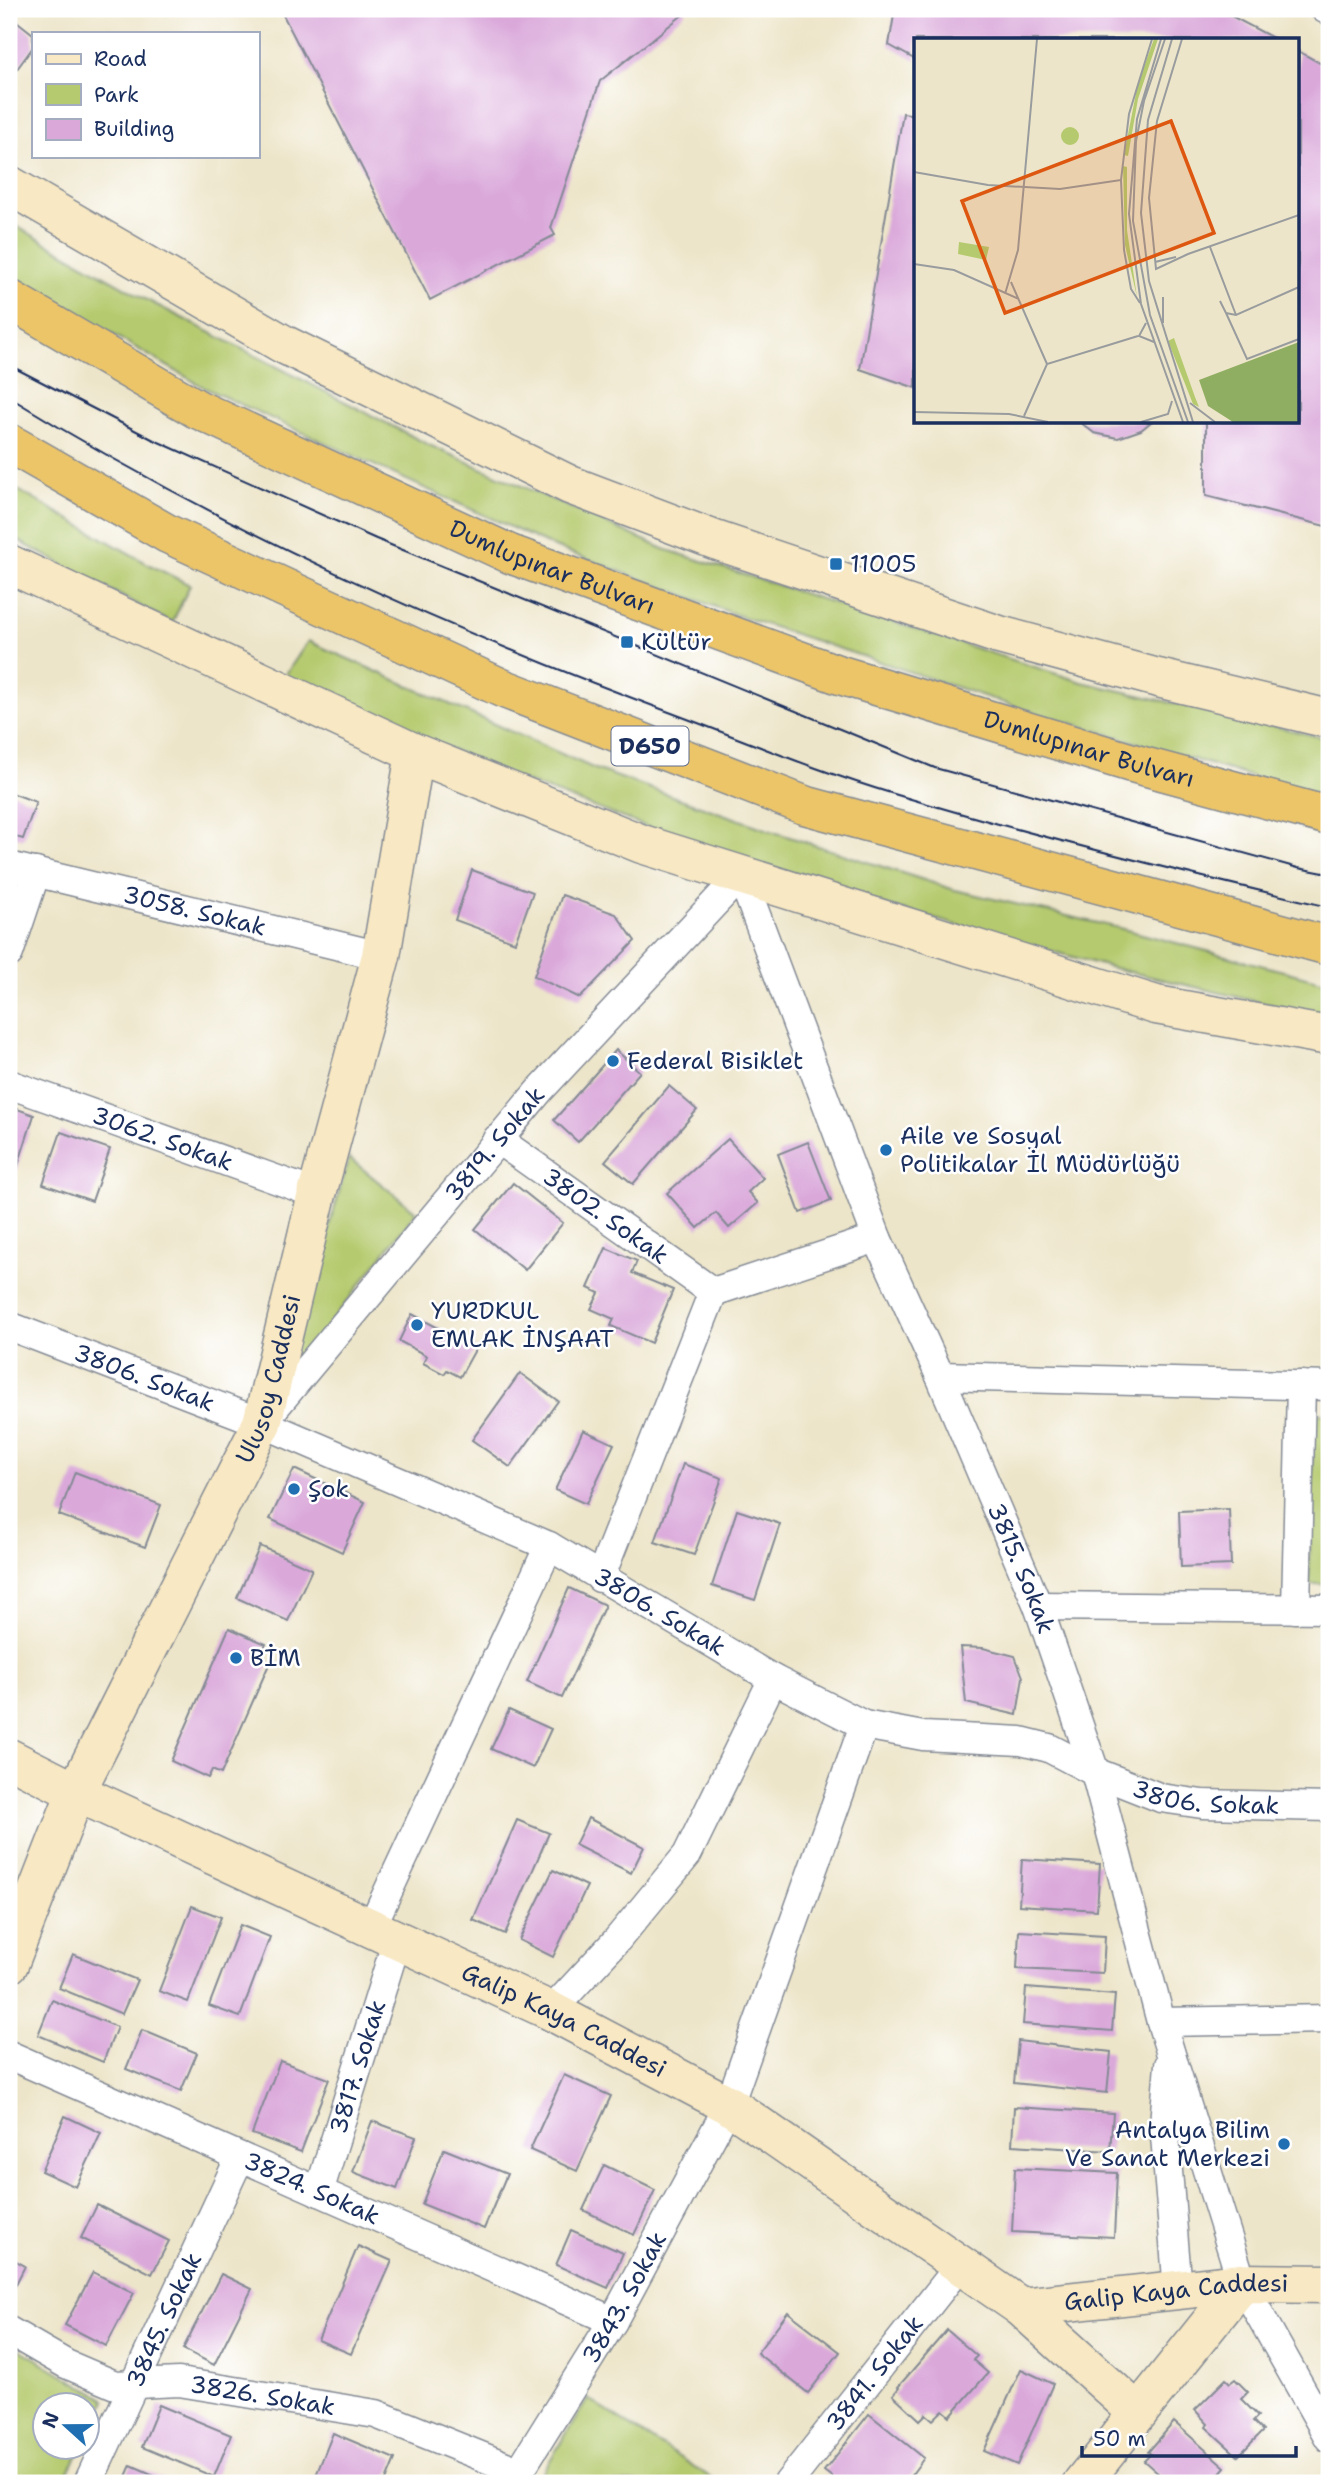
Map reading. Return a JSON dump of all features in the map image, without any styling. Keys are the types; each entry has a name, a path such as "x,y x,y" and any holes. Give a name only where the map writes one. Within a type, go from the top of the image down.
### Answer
{"highway":[{"name":"Dumlupınar Bulvarı","path":"9,299 197,409 510,554 837,674 1132,762 1329,816"},
{"name":"D650","path":"9,443 168,534 502,688 804,806 1329,946"}],"street":[{"path":"9,185 283,344 570,485 715,540 999,635 1158,678 1329,719"},
{"path":"10,568 415,753 642,844 1156,1005 1329,1036"},
{"name":"Ulusoy Caddesi","path":"9,1964 76,1792 262,1423 317,1194 381,956 415,753"},
{"name":"3058. Sokak","path":"9,866 381,956"},
{"path":"9,953 36,872"},
{"name":"3819. Sokak","path":"262,1423 538,1091 741,875"},
{"name":"3815. Sokak","path":"741,875 877,1238 940,1376 1038,1606 1095,1772 1161,2022 1242,2283 1329,2438"},
{"name":"3062. Sokak","path":"9,1084 317,1194"},
{"name":"3802. Sokak","path":"497,1139 713,1292"},
{"path":"600,1578 713,1292 877,1238"},
{"name":"3806. Sokak","path":"9,1326 262,1423 549,1546 773,1679 864,1725 923,1736 1021,1741 1049,1748 1095,1772 1161,1798 1202,1804 1329,1807"},
{"path":"940,1376 1329,1386"},
{"path":"1296,1609 1301,1385"},
{"name":"3817. Sokak","path":"319,2192 384,1934 549,1546"},
{"path":"1038,1606 1329,1609"},
{"path":"551,2011 617,1940 687,1855 773,1679"},
{"name":"3843. Sokak","path":"515,2477 613,2322 729,2105 864,1725"},
{"name":"Galip Kaya Caddesi","path":"9,1758 76,1792 551,2011 729,2105 1021,2306 1138,2413"},
{"path":"1161,2022 1329,2019"},
{"path":"1170,2052 1164,2124 1178,2290"},
{"name":"3824. Sokak","path":"9,2055 613,2322"},
{"name":"3845. Sokak","path":"88,2483 240,2157"},
{"name":"3841. Sokak","path":"788,2483 961,2264"},
{"path":"1082,2483 1242,2283"},
{"name":"Galip Kaya Caddesi","path":"1021,2306 1242,2283 1329,2284"},
{"name":"3826. Sokak","path":"9,2331 92,2377 115,2385 179,2382 376,2414 515,2477"}],"green space":[{"path":"9,222 149,301 429,445 664,549 1082,682 1329,739 1329,796 1300,791 1020,708 740,616 552,546 207,389 9,274"},
{"path":"9,485 190,585 172,623 9,536"},
{"path":"308,641 595,769 777,833 955,890 1119,928 1329,983 1329,1018 1113,968 782,877 526,782 284,677"},
{"path":"349,1158 416,1212 299,1364 291,1359"},
{"path":"1329,1413 1329,1584 1309,1584 1314,1414"},
{"path":"9,2343 89,2390 32,2390 32,2460 75,2460 63,2483 25,2483 9,2473"},
{"path":"588,2399 710,2477 713,2483 536,2483"}],"building":[{"path":"280,9 685,9 685,13 600,81 551,228 555,235 430,300"},
{"path":"895,9 1218,9 1273,38 914,38 914,59 889,45"},
{"path":"9,15 32,33 32,48 9,80"},
{"path":"1300,52 1329,68 1329,527 1206,496 1206,424 1300,424"},
{"path":"903,113 914,115 914,387 860,369"},
{"path":"1083,424 1148,424 1141,430 1118,438 1094,433"},
{"path":"9,792 36,802 23,839 9,835"},
{"path":"472,870 533,892 515,942 455,920"},
{"path":"562,895 616,914 635,941 580,998 534,976"},
{"path":"616,1050 640,1072 578,1142 554,1120"},
{"path":"669,1086 697,1110 633,1184 605,1161"},
{"path":"9,1106 34,1115 13,1181 9,1180"},
{"path":"61,1132 110,1149 92,1201 43,1184"},
{"path":"728,1139 763,1178 748,1192 758,1203 729,1228 716,1213 698,1228 667,1193"},
{"path":"808,1142 831,1201 800,1213 778,1154"},
{"path":"513,1183 563,1223 525,1270 475,1229"},
{"path":"606,1248 637,1261 632,1273 673,1290 651,1343 611,1326 614,1319 591,1309 599,1293 588,1288"},
{"path":"412,1314 476,1348 460,1377 447,1370 444,1374 423,1363 427,1356 399,1341"},
{"path":"520,1373 558,1401 510,1467 472,1440"},
{"path":"583,1430 614,1444 586,1504 555,1490"},
{"path":"683,1464 722,1478 694,1555 655,1542"},
{"path":"294,1469 365,1502 342,1552 270,1519"},
{"path":"75,1472 161,1505 145,1547 59,1515"},
{"path":"1229,1509 1231,1565 1181,1567 1179,1511"},
{"path":"737,1510 780,1524 755,1600 712,1586"},
{"path":"260,1546 312,1569 288,1621 237,1598"},
{"path":"569,1588 605,1605 562,1698 527,1682"},
{"path":"229,1628 266,1644 260,1658 270,1662 221,1774 212,1770 208,1778 171,1761"},
{"path":"960,1647 983,1648 1015,1656 1023,1677 1017,1715 966,1703"},
{"path":"509,1710 551,1729 533,1768 491,1749"},
{"path":"588,1818 644,1847 631,1873 575,1845"},
{"path":"517,1820 549,1833 505,1934 473,1920"},
{"path":"1022,1859 1100,1864 1097,1910 1019,1905"},
{"path":"553,1870 587,1886 553,1957 519,1940"},
{"path":"192,1906 221,1917 188,2002 159,1991"},
{"path":"240,1925 270,1937 240,2017 209,2006"},
{"path":"1019,1931 1105,1936 1103,1973 1017,1969"},
{"path":"73,1954 137,1980 122,2014 59,1988"},
{"path":"1026,1988 1115,1995 1112,2031 1023,2024"},
{"path":"52,2000 117,2027 103,2062 38,2035"},
{"path":"142,2030 197,2053 181,2091 126,2069"},
{"path":"1018,2041 1111,2052 1107,2093 1014,2083"},
{"path":"280,2061 329,2079 301,2152 252,2134"},
{"path":"564,2075 611,2096 577,2171 530,2150"},
{"path":"1014,2107 1113,2113 1110,2151 1012,2145"},
{"path":"65,2116 101,2133 76,2187 41,2171"},
{"path":"372,2121 416,2137 397,2189 353,2172"},
{"path":"444,2149 507,2174 484,2229 422,2204"},
{"path":"604,2165 655,2190 634,2235 583,2210"},
{"path":"1015,2168 1117,2173 1114,2237 1012,2232"},
{"path":"97,2205 169,2241 152,2274 81,2238"},
{"path":"571,2230 623,2253 608,2288 556,2265"},
{"path":"358,2246 392,2261 351,2354 318,2340"},
{"path":"9,2257 25,2266 9,2298"},
{"path":"93,2272 134,2293 106,2346 65,2325"},
{"path":"221,2274 252,2289 214,2365 183,2349"},
{"path":"788,2312 840,2352 808,2393 757,2353"},
{"path":"947,2330 977,2356 973,2360 988,2373 950,2416 943,2410 933,2420 926,2414 920,2420 893,2395"},
{"path":"1021,2369 1053,2384 1017,2465 984,2451"},
{"path":"1226,2379 1230,2383 1235,2379 1248,2392 1241,2399 1258,2416 1253,2421 1263,2431 1238,2456 1206,2427 1208,2424 1195,2410"},
{"path":"159,2405 231,2435 214,2477 142,2447"},
{"path":"869,2414 924,2458 906,2482 902,2479 898,2483 840,2483 824,2471"},
{"path":"1174,2422 1225,2467 1211,2483 1163,2483 1157,2478 1160,2475 1144,2461 1151,2454 1148,2452"},
{"path":"333,2433 395,2459 385,2483 313,2483"},
{"path":"131,2465 172,2483 123,2483"}],"tram line":[{"path":"9,365 152,439 376,539 935,768 1298,868 1329,874"},
{"path":"9,397 171,491 255,534 424,613 597,685 867,786 1110,854 1329,907"}],"place":[{"name":"11005","path":"836,564"},
{"name":"Kültür","path":"627,642"},
{"name":"Federal Bisiklet","path":"613,1061"},
{"name":"Aile ve Sosyal Politikalar İl Müdürlüğü","path":"886,1150"},
{"name":"YURDKUL EMLAK İNŞAAT","path":"417,1325"},
{"name":"Şok","path":"294,1489"},
{"name":"BİM","path":"236,1658"},
{"name":"Antalya Bilim Ve Sanat Merkezi","path":"1284,2144"}]}
